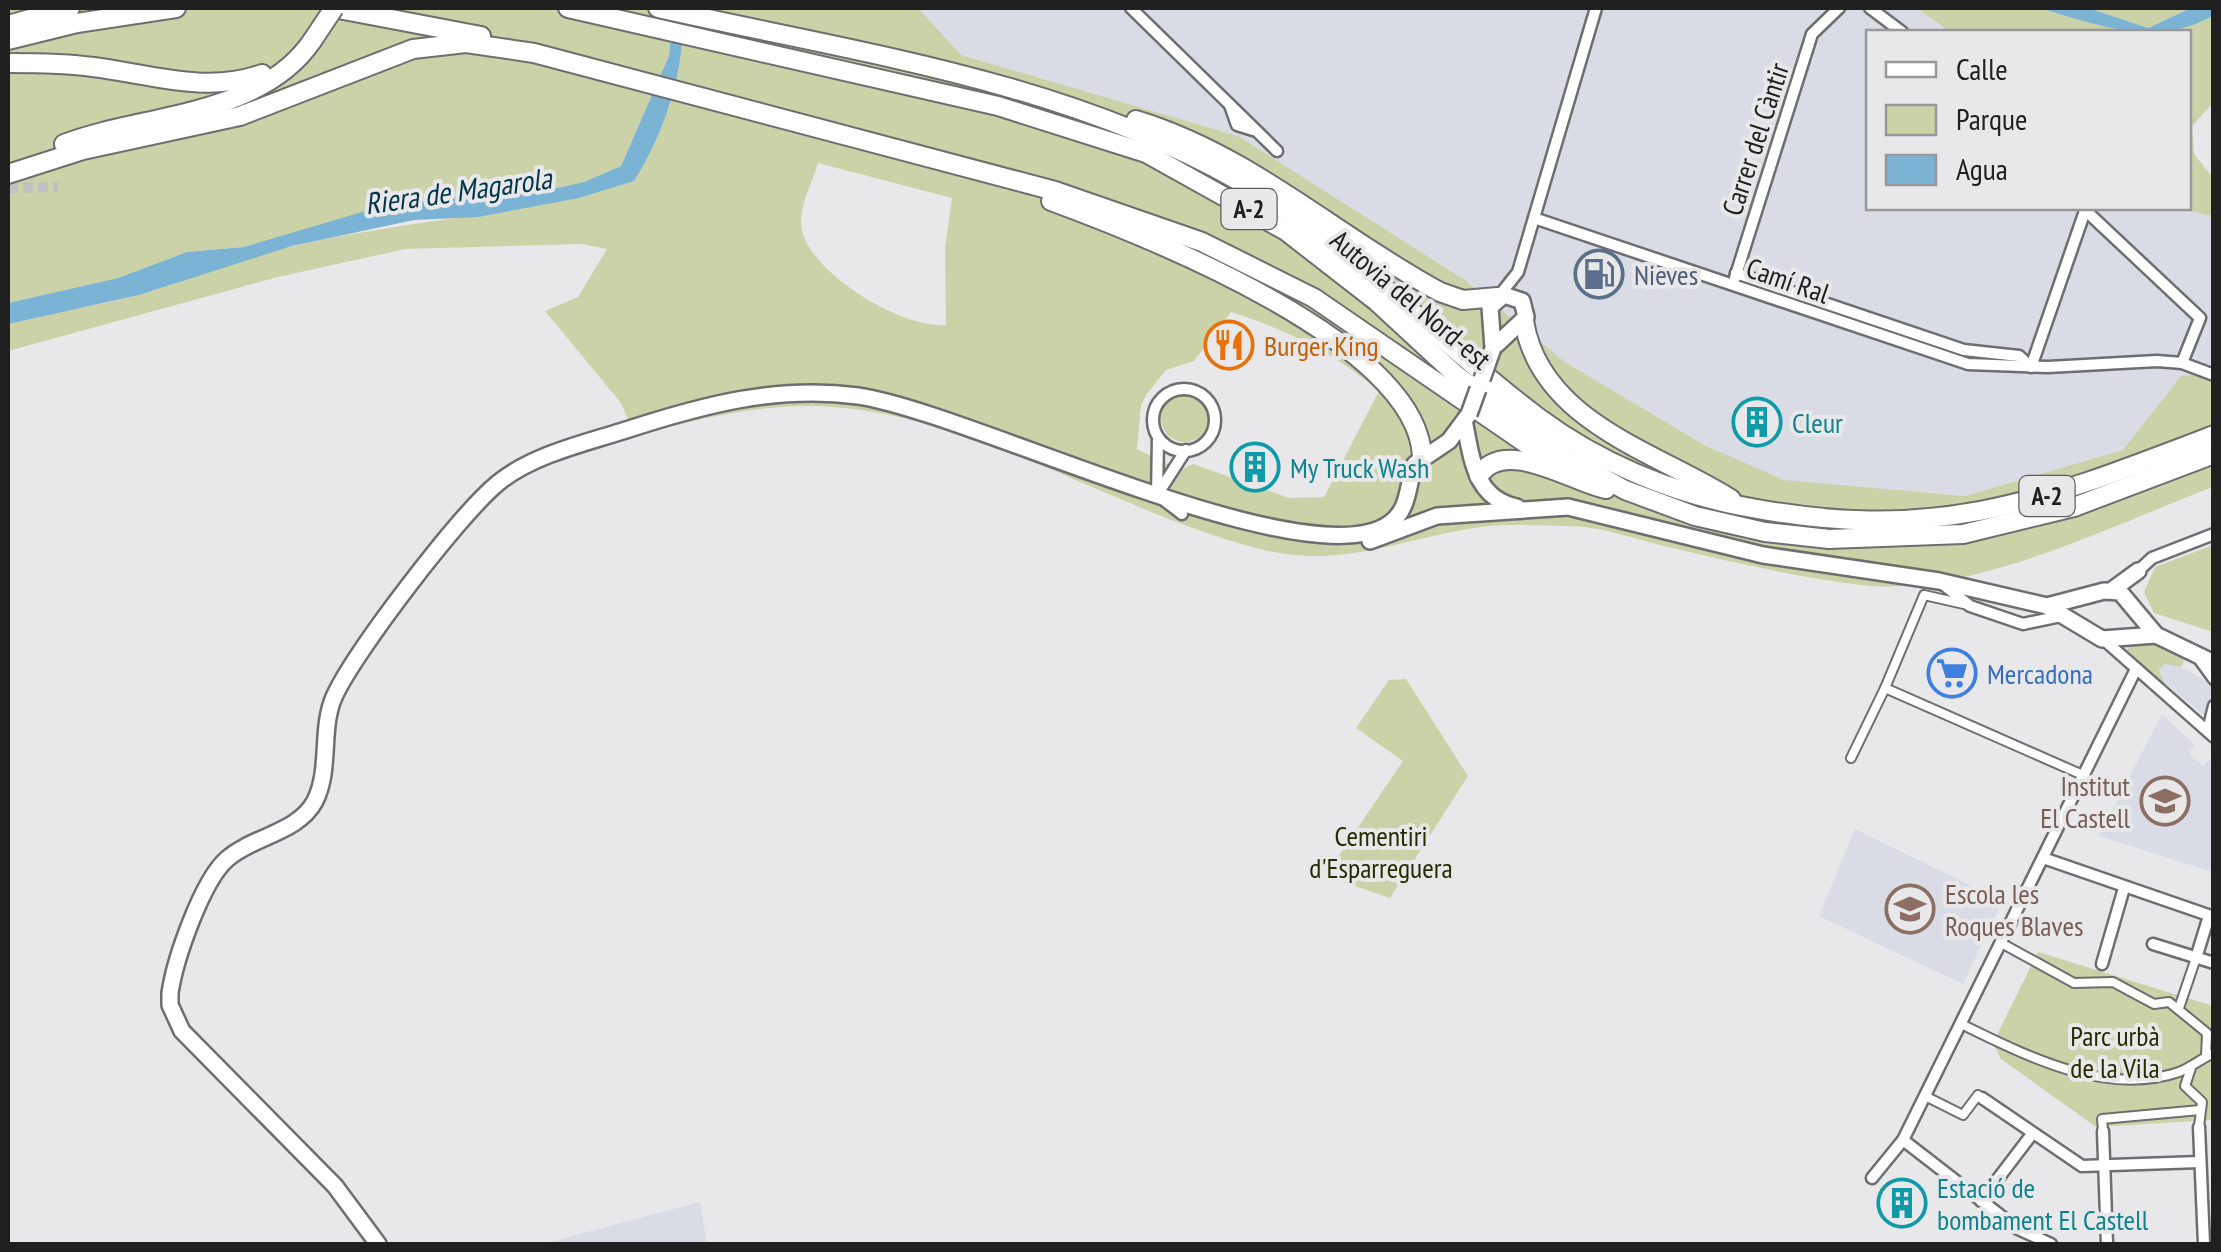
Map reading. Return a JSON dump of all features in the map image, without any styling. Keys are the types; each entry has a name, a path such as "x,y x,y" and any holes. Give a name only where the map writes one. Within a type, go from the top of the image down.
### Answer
{"highway":[{"path":"8,25 70,8"},
{"path":"8,40 77,23 176,8"},
{"path":"8,166 72,141 253,89 290,66 333,8 429,23 1055,191 1202,242 1314,298 1523,444 1558,464 1602,479"},
{"name":"Autovia del Nord-est","path":"568,8 1048,97 1164,142 1306,222 1467,361 1576,442 1702,500 1843,523 1963,516 2074,488 2214,435"},
{"name":"Autovia del Nord-est","path":"658,8 1037,116 1146,153 1286,230 1500,410 1602,479 1694,516 1765,532 1858,540 1932,538 2061,511 2214,454"},
{"path":"8,63 90,66 214,84 261,74 312,41"},
{"path":"8,174 84,150 240,116 413,49 466,43 534,54"},
{"path":"1048,97 1168,130 1252,170 1440,292 1463,300 1498,297"},
{"path":"850,139 1079,212 1225,276 1303,320 1378,374 1416,420 1422,456"},
{"path":"1518,326 1536,364 1559,392 1644,455 1739,506"},
{"path":"1477,474 1492,461 1509,458 1603,489 1625,490"}],"main road":[{"path":"1129,490 1162,489 1181,508 1332,537 1390,523 1422,456 1442,448 1467,420 1493,348 1490,307 1498,297 1512,294 1526,308 1518,326 1493,348"},
{"path":"1491,319 1498,328 1518,326"},
{"path":"378,1244 334,1186 182,1030 170,1006 170,992 217,870 238,851 296,821 314,804 334,697 434,558 487,494 517,470 717,403 769,394 854,396 919,409 1129,490 1313,546 1362,543 1437,516 1568,507 1763,555 1939,582 2046,606 2097,635 2156,635"},
{"path":"1459,514 1472,503 1477,474 1467,420"},
{"path":"1442,448 1456,450 1494,500 1522,508"},
{"path":"1410,488 1423,510 1437,516"},
{"path":"2097,635 2086,610 2104,592 2138,571"},
{"path":"2124,636 2134,606 2138,571"},
{"path":"2046,606 2104,592 2134,606 2156,635 2214,663"}],"street":[{"path":"1131,8 1276,151"},
{"path":"1520,299 1518,272 1596,8"},
{"path":"1870,8 1899,30"},
{"name":"Carrer del Càntir","path":"1734,279 1812,34 1835,10"},
{"path":"2031,366 2084,210"},
{"path":"2085,210 2200,318 2182,364"},
{"name":"Camí Ral","path":"1534,218 1734,279 1957,362 2031,366 2182,364 2214,375"},
{"path":"1498,297 1518,272"},
{"path":"1158,436 1170,448 1186,450 1200,445 1212,431 1212,408 1200,394 1182,389 1165,395 1153,419 1160,460 1155,478 1162,489"},
{"path":"1162,489 1170,470 1186,450"},
{"path":"1129,490 1155,478"},
{"path":"2138,571 2152,558 2214,534"},
{"path":"1939,582 1970,606"},
{"path":"1851,758 1924,595 2023,624 2063,616"},
{"path":"2097,635 2211,734"},
{"path":"2124,636 2125,654 2136,669"},
{"path":"2197,656 2214,679"},
{"path":"1872,1178 1903,1140 1927,1097 2136,669"},
{"path":"1885,688 2085,776"},
{"path":"2211,734 2214,706"},
{"path":"2046,859 2211,916 2179,1008"},
{"path":"2098,984 2124,888"},
{"path":"1963,1025 2037,1058 2091,1074 2143,1078 2192,1065 2210,1055 2206,1033 2169,1002 2154,1004 2113,982 2074,984 2003,944"},
{"path":"2154,944 2214,963"},
{"path":"2192,1065 2185,1086 2201,1106 2200,1167 2208,1206 2204,1244"},
{"path":"1927,1097 1963,1114 1978,1095 2069,1160 2104,1167 2200,1167 2214,1171"},
{"path":"2107,1244 2102,1120 2201,1106"},
{"path":"1981,1201 2032,1134"},
{"path":"1903,1140 2018,1229 2052,1244"}],"shaded area":[{"path":"918,8 1917,8 1947,30 1866,30 1866,210 2186,210 2213,216 2213,373 2181,376 2123,450 1965,496 1784,481 1706,446 1565,362 1465,280 1238,136 961,55"},
{"path":"2164,664 2181,667 2213,685 2207,718 2161,679 2159,671"},
{"name":"Institut El Castell","path":"2162,714 2195,745 2189,753 2203,766 2210,759 2213,762 2213,872 2099,836"},
{"name":"Escola les Roques Blaves","path":"1855,829 2002,901 1963,984 1819,916"},
{"path":"700,1202 707,1244 542,1244"}],"green space":[{"path":"8,8 674,8 669,56 621,166 584,182 539,192 244,247 187,252 118,278 8,303"},
{"path":"685,8 918,8 961,55 1238,136 1465,280 1565,362 1706,446 1784,480 1965,496 2123,450 2181,376 2213,373 2213,487 2040,555 1947,581 1903,586 1861,585 1788,573 1577,526 1492,526 1344,554 1288,554 1201,531 983,442 928,424 871,412 813,406 768,408 635,435 621,403 545,311 578,297 607,249 582,244 405,249 278,277 8,351 8,324 18,319 129,297 298,245 551,202 634,181 670,97 684,32","holes":["818,163 952,198 945,248 946,325 928,324 884,309 823,265 810,248 801,223","1231,312 1309,344 1379,391 1324,497 1289,498 1193,464 1180,470 1137,449 1141,405 1146,395 1166,370 1194,361"]},
{"path":"1917,8 2039,8 2117,30 1947,30"},
{"path":"2088,8 2191,8 2148,28"},
{"path":"2213,15 2213,103 2192,126 2194,154 2213,178 2213,216 2186,210 2191,210 2191,30 2176,30"},
{"path":"1185,394 1202,401 1209,418 1202,435 1185,442 1168,435 1161,418 1168,401"},
{"path":"2213,545 2213,632 2154,613 2144,592 2155,567"},
{"path":"2145,638 2181,654 2181,667 2164,664 2159,670 2166,686 2127,650 2133,640"},
{"name":"Cementiri d'Esparreguera","path":"1406,679 1468,776 1390,898 1325,876 1403,761 1356,728 1389,680"},
{"name":"Parc urbà de la Vila","path":"2038,952 2213,1006 2213,1120 2096,1127 2001,1059 1993,1043"}],"water":[{"path":"674,8 685,8 677,76 665,119 634,181 579,198 478,217 414,220 292,246 139,295 8,324 8,303 118,278 187,252 244,247 389,204 539,192 584,182 621,166 669,56"},
{"path":"2039,8 2088,8 2148,28 2191,8 2213,8 2214,15 2174,30 2105,27"}],"tunnel":[{"path":"8,188 58,187"}],"place":[{"name":"Nieves","path":"1599,274"},
{"name":"Burger King","path":"1229,345"},
{"name":"Cleur","path":"1757,422"},
{"name":"My Truck Wash","path":"1255,467"},
{"name":"Mercadona","path":"1952,673"},
{"name":"Institut El Castell","path":"2165,801"},
{"name":"Escola les Roques Blaves","path":"1910,909"},
{"name":"Estació de bombament El Castell","path":"1902,1203"}],"water label":[{"name":"Riera de Magarola","path":"458,190"}]}
